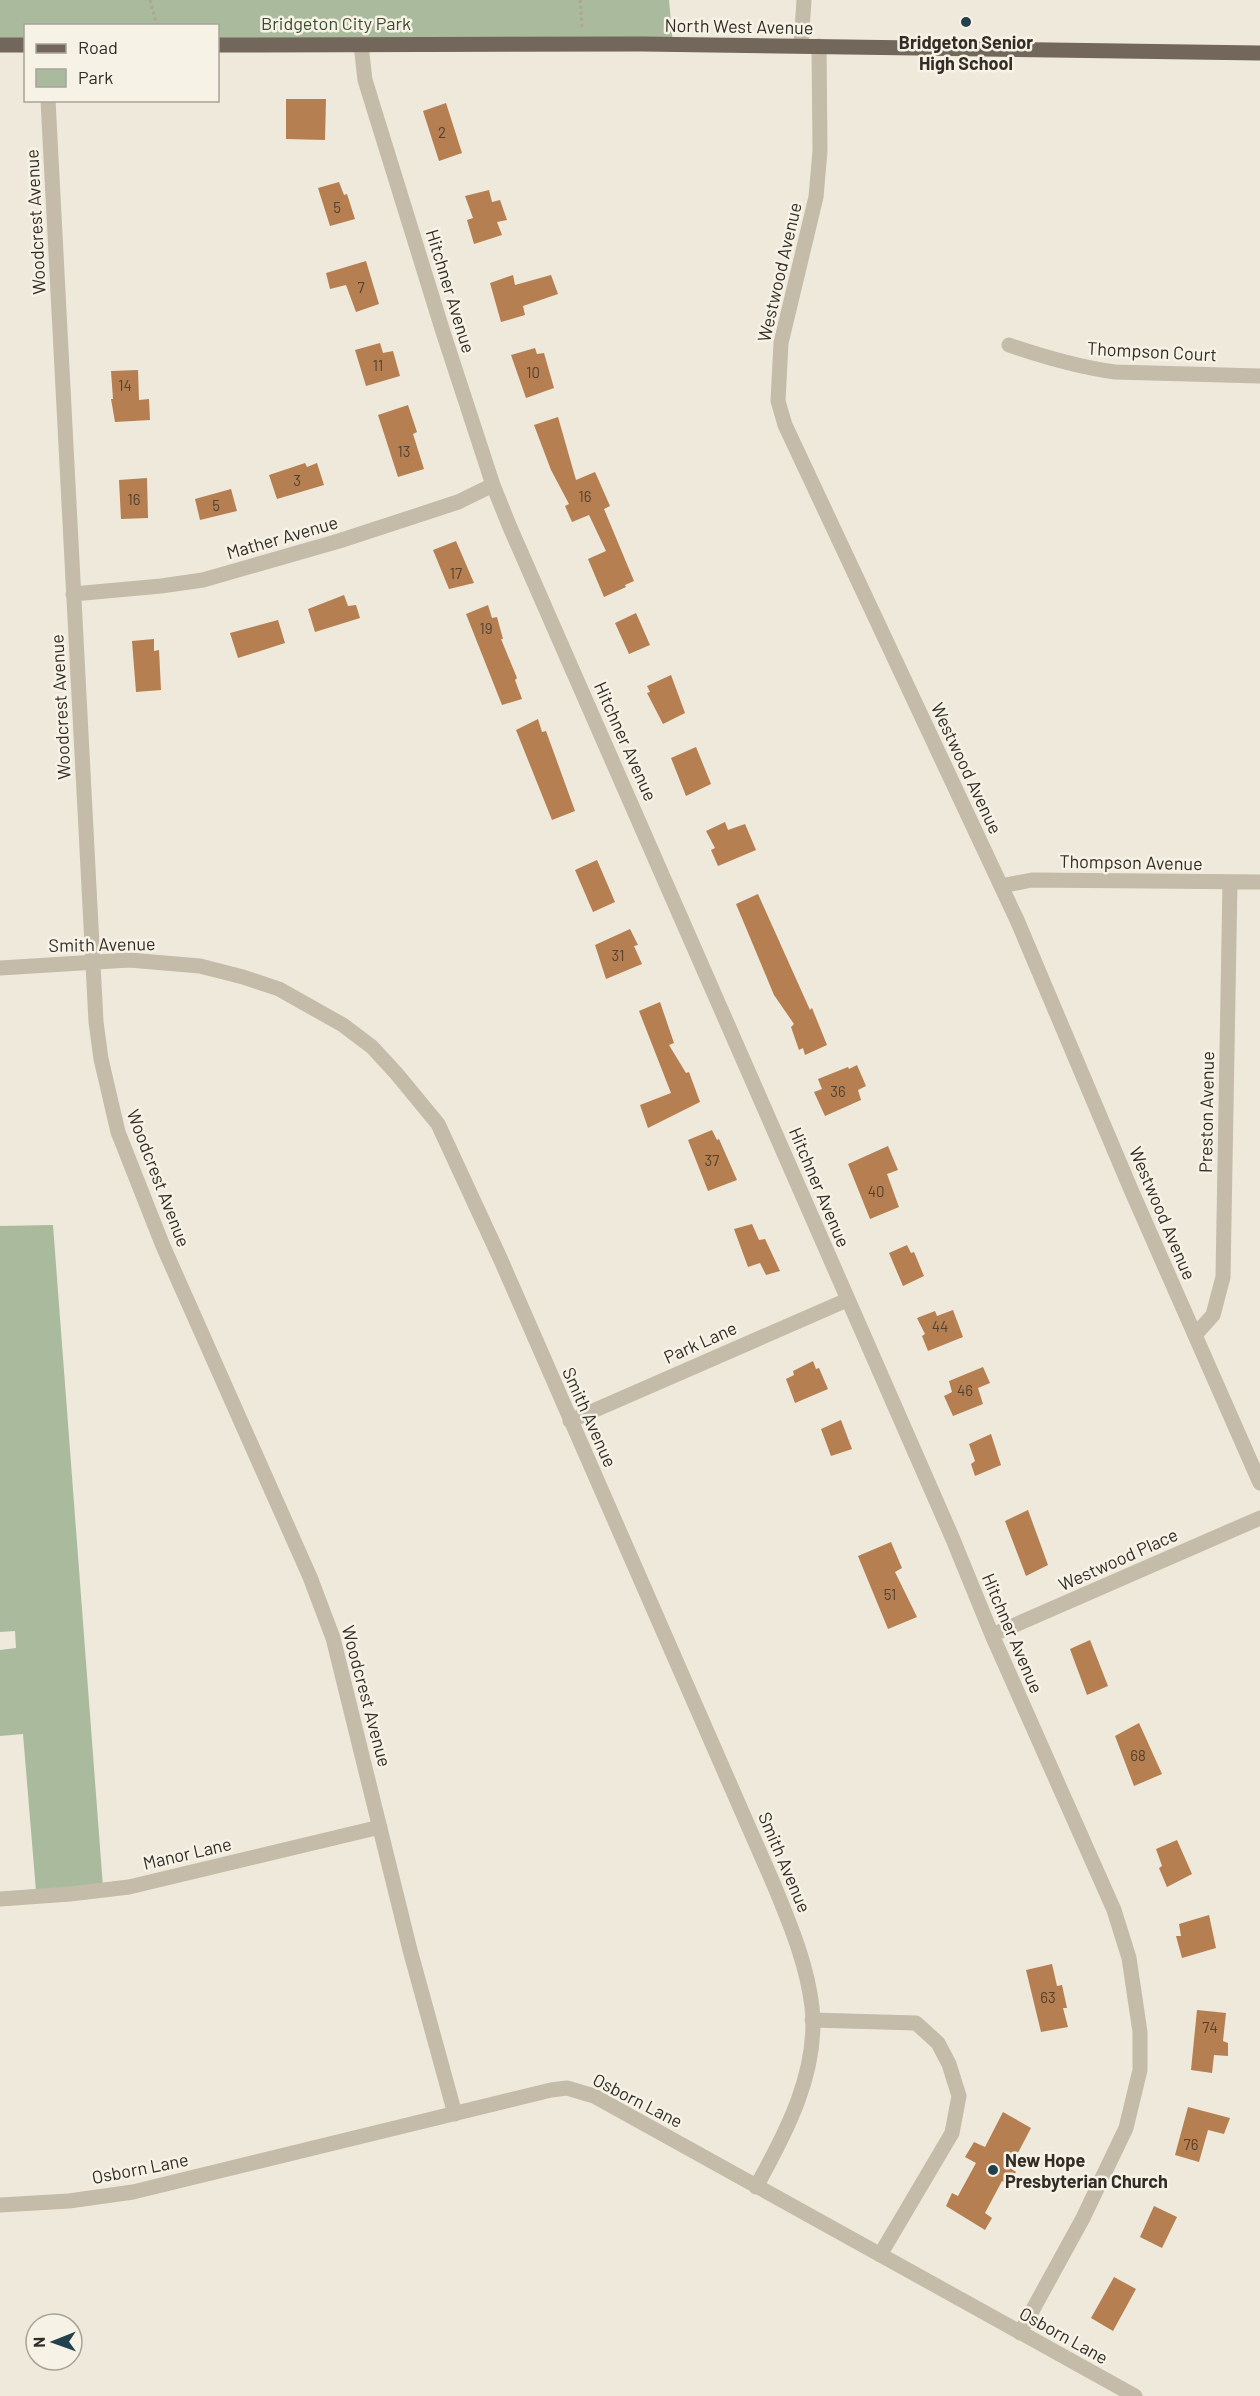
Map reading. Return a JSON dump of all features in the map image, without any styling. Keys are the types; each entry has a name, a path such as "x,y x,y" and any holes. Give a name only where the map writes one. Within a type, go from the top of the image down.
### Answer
{"main road":[{"path":"0,45 24,45"},
{"name":"North West Avenue","path":"219,45 819,46 1260,53"}],"street":[{"path":"801,46 804,0"},
{"name":"Hitchner Avenue","path":"361,45 365,80 493,485 952,1538 992,1635 1114,1910 1129,1958 1140,2032 1140,2070 1126,2128 1083,2217 1020,2332"},
{"name":"Westwood Avenue","path":"819,46 820,152 816,197 785,317 778,371 778,400 793,445 1001,886 1260,1483"},
{"name":"Woodcrest Avenue","path":"48,102 96,1022 101,1059 118,1131 163,1246 310,1577 341,1662 410,1950 455,2114"},
{"name":"Thompson Court","path":"1009,345 1061,363 1115,372 1260,376"},
{"name":"Mather Avenue","path":"73,594 203,580 339,541 458,502 493,485"},
{"name":"Thompson Avenue","path":"1001,886 1032,880 1260,882"},
{"name":"Preston Avenue","path":"1195,1335 1213,1315 1223,1277 1230,882"},
{"name":"Smith Avenue","path":"0,968 129,960 165,962 200,966 279,989 343,1025 372,1047 438,1124 500,1258 774,1885 807,1976 813,2020 807,2070 795,2110 780,2145 756,2187"},
{"name":"Park Lane","path":"570,1421 847,1300"},
{"name":"Westwood Place","path":"992,1635 1260,1518"},
{"name":"Manor Lane","path":"0,1899 129,1887 380,1827"},
{"path":"813,2020 916,2023 938,2043 959,2096 952,2133 880,2255"},
{"name":"Osborn Lane","path":"0,2205 69,2201 133,2192 567,2088 594,2096 668,2136 1135,2396"}],"path":[{"path":"150,0 156,24"},
{"path":"580,0 584,45"}],"green space":[{"name":"Bridgeton City Park","path":"0,0 669,0 673,45 219,45 219,24 24,24 24,45 0,45"},
{"path":"53,1225 103,1887 36,1891 23,1734 0,1736 0,1650 16,1648 15,1631 0,1632 0,1226"}],"building":[{"path":"286,99 326,99 325,140 286,139"},
{"path":"446,103 462,153 439,161 423,111"},
{"path":"339,182 344,195 347,194 355,219 330,226 318,188"},
{"path":"489,190 492,202 500,200 507,220 497,222 502,235 474,244 467,220 473,218 465,196"},
{"path":"366,261 379,304 356,312 346,285 330,289 326,273"},
{"path":"513,275 515,285 551,275 558,294 523,306 525,315 501,322 490,283"},
{"path":"380,343 383,353 393,351 400,376 366,386 355,350"},
{"path":"535,348 537,354 544,353 554,388 526,398 511,355"},
{"path":"138,370 139,400 149,399 150,420 115,422 111,399 113,399 111,371"},
{"path":"408,405 417,432 413,434 424,469 398,477 378,415"},
{"path":"558,417 576,480 595,472 610,506 604,509 634,581 604,597 588,559 606,551 589,515 572,522 565,506 569,504 551,470 534,425"},
{"path":"305,463 307,467 317,463 324,485 277,499 269,475"},
{"path":"147,478 148,518 121,519 119,480"},
{"path":"231,489 237,511 200,520 195,499"},
{"path":"456,541 474,583 449,589 433,550"},
{"path":"344,595 348,606 356,605 360,618 315,632 308,609"},
{"path":"488,605 492,618 497,617 503,639 501,639 517,678 515,680 522,699 502,705 466,614"},
{"path":"636,613 650,645 629,654 615,623"},
{"path":"278,620 285,643 238,658 230,633"},
{"path":"154,639 154,651 159,650 161,690 136,692 132,641"},
{"path":"671,675 685,713 663,724 647,693 650,692 647,686"},
{"path":"538,719 542,732 546,731 575,811 552,820 516,730"},
{"path":"696,747 711,784 686,796 671,758"},
{"path":"725,822 728,830 745,824 756,850 718,866 711,850 715,848 706,831"},
{"path":"597,860 615,902 593,912 575,870"},
{"path":"758,894 827,1045 805,1055 803,1048 799,1050 791,1027 794,1024 774,995 736,904"},
{"path":"630,929 638,945 634,946 642,964 606,979 595,945"},
{"path":"660,1002 674,1043 669,1045 686,1073 689,1072 700,1102 648,1128 640,1105 671,1093 639,1011"},
{"path":"857,1065 866,1086 858,1090 861,1100 825,1116 814,1092 822,1089 818,1079"},
{"path":"712,1130 717,1140 719,1139 737,1180 708,1191 688,1140"},
{"path":"888,1146 898,1170 887,1174 899,1207 870,1219 848,1164"},
{"path":"752,1224 759,1240 765,1239 780,1271 766,1275 760,1263 748,1267 734,1229"},
{"path":"907,1245 911,1253 914,1252 924,1276 903,1286 889,1253"},
{"path":"953,1310 963,1337 928,1351 922,1336 925,1334 917,1318 935,1311 937,1316"},
{"path":"813,1361 816,1369 819,1368 828,1389 795,1403 786,1379 794,1375 793,1371"},
{"path":"983,1367 990,1383 978,1388 983,1404 953,1416 944,1396 952,1392 949,1381"},
{"path":"841,1420 852,1449 831,1456 821,1429"},
{"path":"991,1434 1001,1465 975,1476 971,1464 975,1461 969,1444"},
{"path":"1028,1510 1048,1565 1026,1576 1005,1521"},
{"path":"891,1542 902,1568 895,1572 917,1617 888,1629 858,1556"},
{"path":"1090,1640 1108,1686 1087,1695 1070,1649"},
{"path":"1139,1723 1162,1774 1134,1786 1115,1736"},
{"path":"1177,1840 1192,1874 1167,1887 1159,1868 1162,1866 1156,1849"},
{"path":"1209,1915 1216,1948 1182,1958 1176,1936 1181,1936 1179,1924"},
{"path":"1052,1964 1057,1986 1062,1985 1067,2008 1063,2008 1068,2027 1041,2032 1026,1970"},
{"path":"1197,2010 1226,2013 1223,2041 1228,2043 1228,2056 1214,2055 1212,2073 1191,2070"},
{"path":"1188,2107 1230,2118 1224,2134 1208,2130 1199,2162 1175,2155"},
{"name":"New Hope Presbyterian Church","path":"1003,2112 1031,2128 1010,2168 1016,2172 1008,2184 1002,2181 985,2213 992,2218 985,2230 946,2206 952,2193 958,2196 976,2163 965,2157 974,2142 985,2147"},
{"path":"1154,2206 1177,2217 1162,2248 1140,2237"},
{"path":"1114,2277 1136,2289 1113,2331 1091,2318"}],"place":[{"name":"Bridgeton Senior High School","path":"966,22"},
{"name":"New Hope Presbyterian Church","path":"993,2170"}]}
